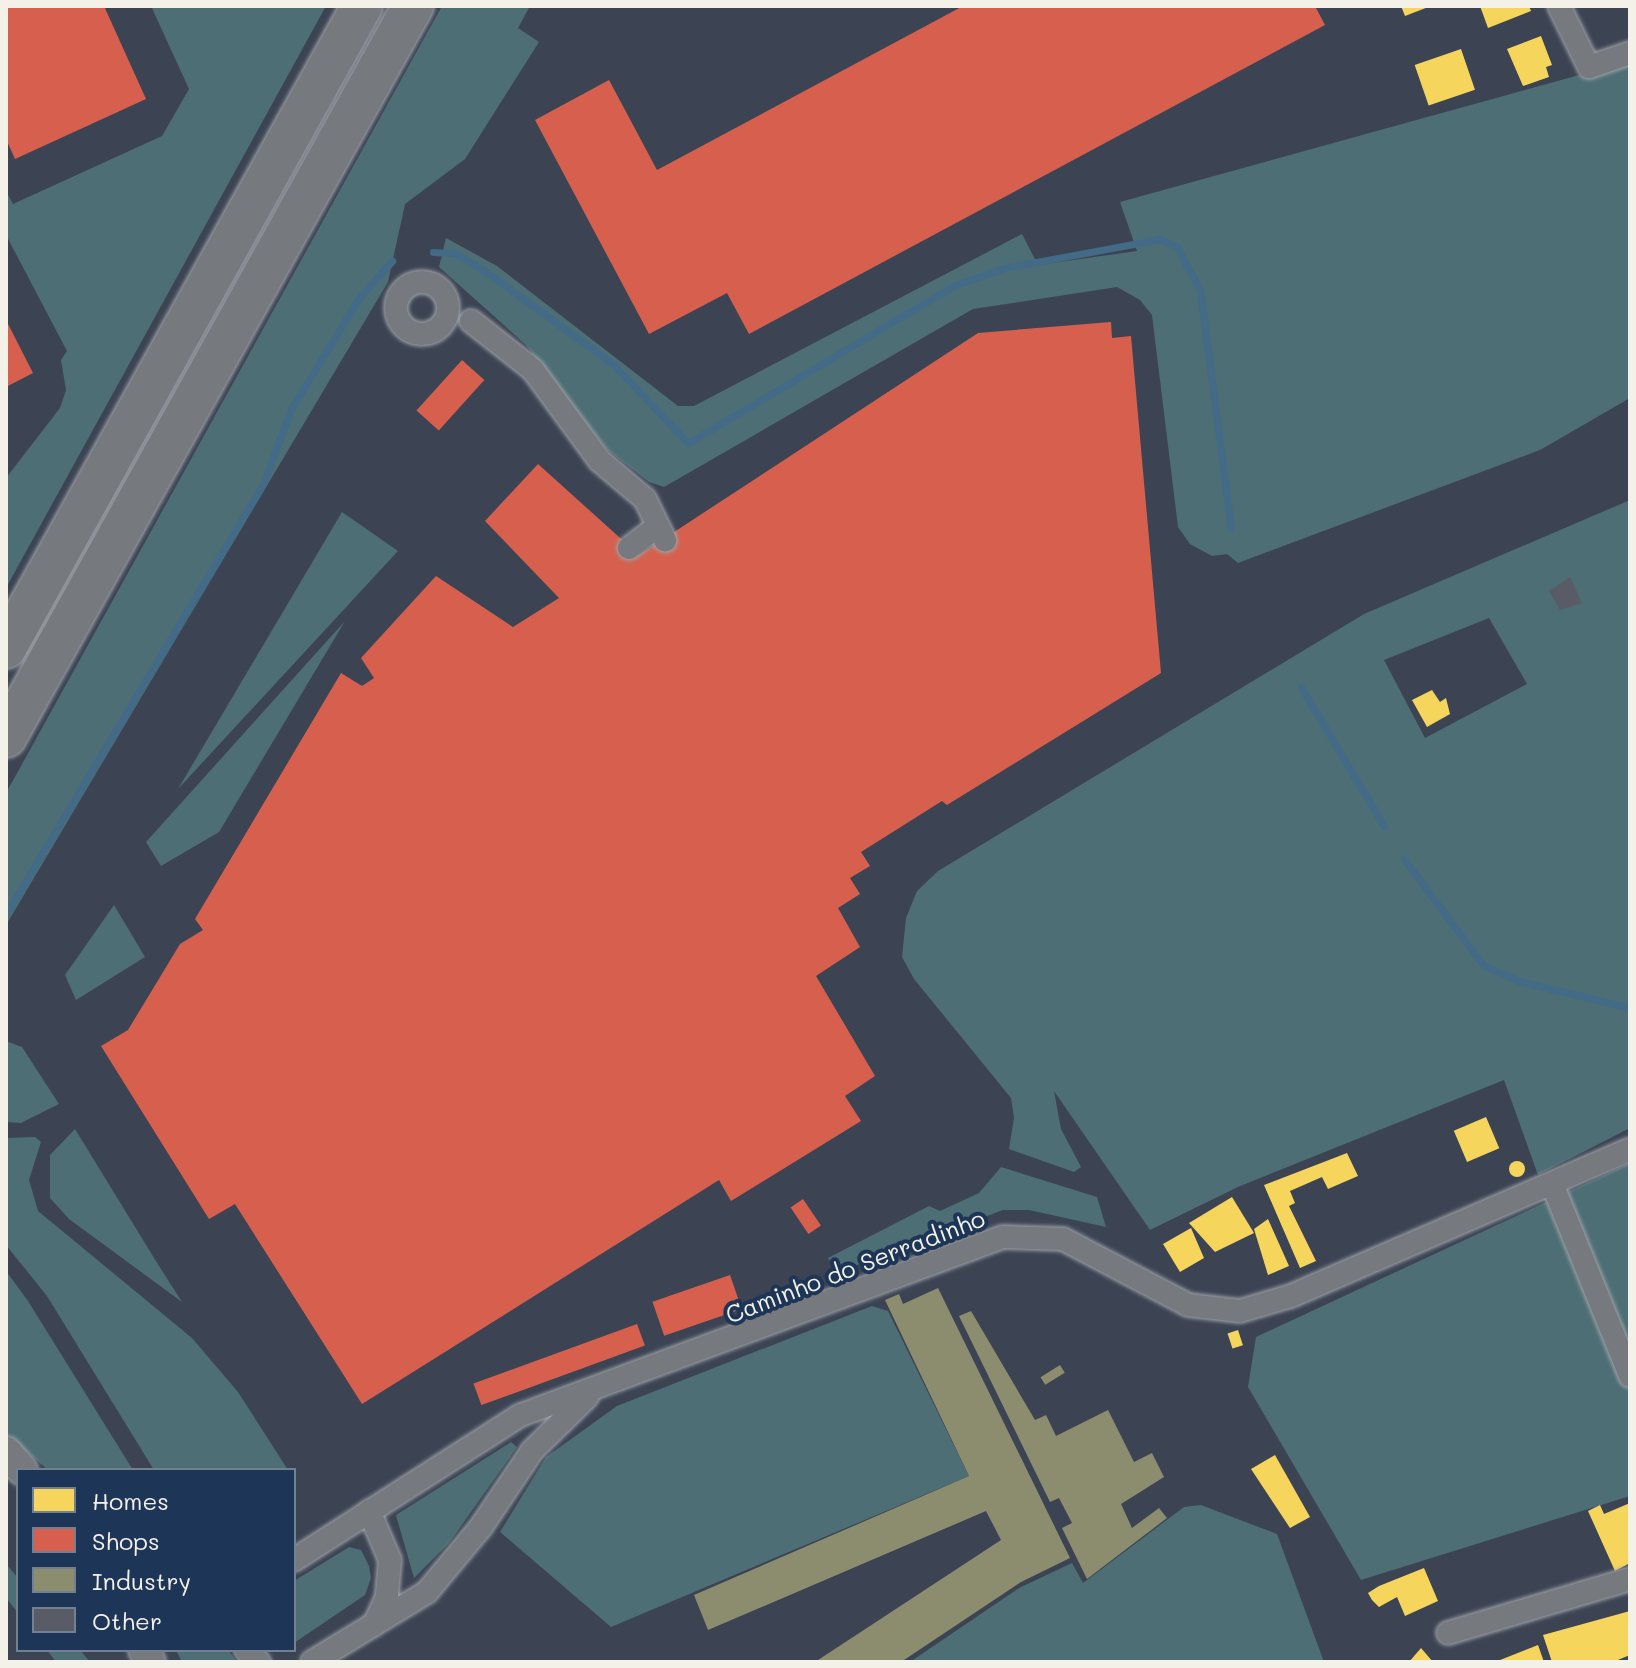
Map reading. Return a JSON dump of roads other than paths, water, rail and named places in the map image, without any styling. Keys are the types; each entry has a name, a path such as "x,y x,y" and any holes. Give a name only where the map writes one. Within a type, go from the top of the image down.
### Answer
{"highway":[{"path":"6,648 362,6"},
{"path":"6,737 413,6"}],"street":[{"path":"1559,6 1589,67 1630,53"},
{"path":"471,321 533,370 599,460 645,499 662,533 629,548"},
{"name":"Caminho do Serradinho","path":"296,1559 504,1425 1003,1237 1063,1239 1188,1305 1240,1311 1291,1296 1553,1186 1630,1149"},
{"path":"1553,1186 1630,1376"},
{"path":"312,1662 427,1592 454,1563 532,1451 564,1416 601,1387"},
{"path":"6,1452 20,1468"},
{"path":"369,1511 390,1560 387,1597 373,1626"},
{"path":"1448,1633 1630,1579"}],"waterway":[{"path":"433,252 455,253 485,271 613,364 688,443 953,286 1004,268 1160,239 1177,247 1200,290 1231,528"},
{"path":"6,914 263,484 291,409 359,298 392,261"},
{"path":"1301,687 1384,826"},
{"path":"1404,859 1483,965 1519,981 1630,1008"}]}
